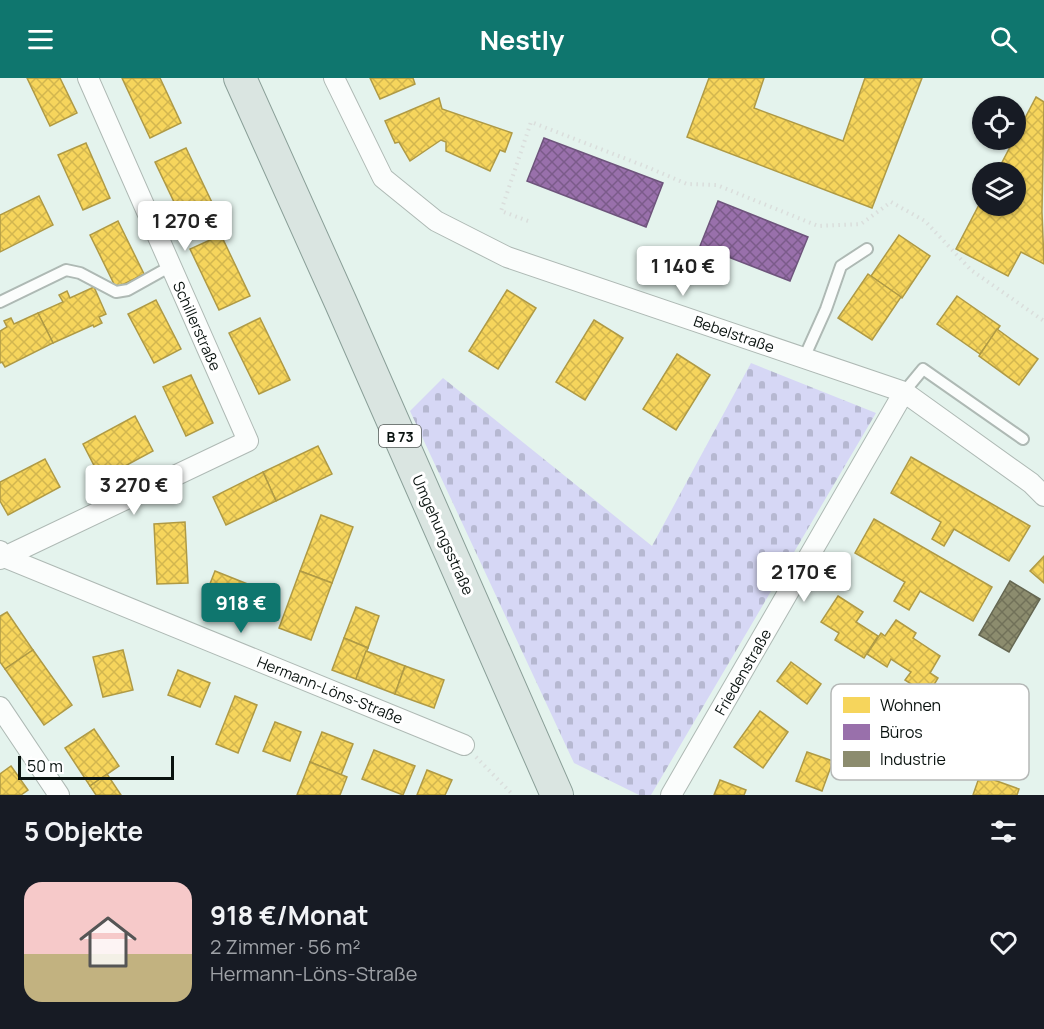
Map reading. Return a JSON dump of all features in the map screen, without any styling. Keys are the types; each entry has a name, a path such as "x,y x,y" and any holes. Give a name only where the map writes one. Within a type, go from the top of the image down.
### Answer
{"main road":[{"name":"Umgehungsstraße","path":"240,78 557,795"}],"street":[{"name":"Schillerstraße","path":"1,556 248,441 88,78"},
{"name":"Bebelstraße","path":"334,78 383,178 436,221 507,257 904,393 1031,483 1044,496"},
{"name":"Friedenstraße","path":"671,795 904,393"},
{"name":"Hermann-Löns-Straße","path":"1,556 464,745"},
{"path":"0,707 59,795"}],"lane":[{"path":"804,358 826,309 841,266 867,249"},
{"path":"0,302 66,270 80,273 116,292 128,290 171,266"},
{"path":"904,393 922,369 1023,440"}],"path":[{"path":"528,220 501,211 531,122 687,184 717,185 818,226 861,224 891,202 925,221 971,270 1044,321"},
{"path":"464,745 513,795"}],"green space":[{"path":"751,363 876,413 651,795 639,795 574,763 410,411 443,378 652,546"}],"building: Wohnen":[{"path":"27,78 60,78 77,113 50,126"},
{"path":"122,78 160,78 181,123 150,138"},
{"path":"370,78 413,78 415,84 380,99"},
{"path":"709,78 764,78 754,108 843,141 865,78 922,78 872,208 687,137"},
{"path":"1036,97 1044,102 1042,212 1044,264 1021,252 1008,276 956,249 973,216 1026,216 1026,162 1002,162 1008,150 1026,150 1026,116"},
{"path":"439,98 442,109 512,133 505,152 500,150 490,171 446,151 446,142 441,140 410,161 399,142 395,143 385,121"},
{"path":"86,143 110,198 83,210 58,155"},
{"path":"186,148 216,211 185,225 155,162"},
{"path":"39,196 53,225 0,252 0,215"},
{"path":"118,221 144,274 116,288 90,235"},
{"path":"221,235 250,296 219,310 190,249"},
{"path":"899,235 930,256 902,298 871,276"},
{"path":"868,274 901,297 872,340 838,318"},
{"path":"94,287 106,314 99,317 102,323 53,343 38,313 63,302 59,295 67,291 70,298"},
{"path":"507,290 536,308 498,369 469,351"},
{"path":"957,296 1000,326 980,354 937,324"},
{"path":"156,300 181,349 154,363 128,314"},
{"path":"38,313 53,343 5,367 2,362 0,363 0,331 7,327 4,321 11,318 14,324"},
{"path":"260,318 290,380 259,394 229,333"},
{"path":"594,320 623,338 585,400 556,382"},
{"path":"997,329 1038,359 1019,385 979,356"},
{"path":"677,354 710,375 676,430 643,409"},
{"path":"191,375 213,423 186,436 163,387"},
{"path":"135,416 153,451 101,479 83,444"},
{"path":"318,446 332,474 276,501 263,472"},
{"path":"911,457 1030,526 1009,561 954,529 944,546 932,539 941,522 891,493"},
{"path":"45,459 60,487 8,515 0,501 0,482"},
{"path":"263,472 276,501 226,525 213,497"},
{"path":"321,515 353,527 332,583 300,571"},
{"path":"874,519 992,587 973,621 920,591 909,610 894,601 905,582 855,553"},
{"path":"185,522 188,583 157,584 154,524"},
{"path":"1044,556 1044,583 1030,571"},
{"path":"215,571 270,593 259,621 204,599"},
{"path":"300,571 332,583 311,640 279,628"},
{"path":"838,596 863,612 856,622 878,636 864,658 835,640 839,633 821,622"},
{"path":"356,607 379,616 368,648 344,638"},
{"path":"7,612 33,650 5,669 0,662 0,616"},
{"path":"896,620 916,633 913,638 940,656 930,673 938,678 934,684 911,684 905,680 911,672 891,659 887,667 867,654 881,633 885,636"},
{"path":"344,638 368,648 356,679 332,670"},
{"path":"33,650 72,705 44,725 5,669"},
{"path":"123,650 133,690 103,697 93,657"},
{"path":"366,651 405,666 395,694 356,679"},
{"path":"791,662 821,684 807,704 777,681"},
{"path":"405,666 444,680 434,708 395,694"},
{"path":"178,670 210,683 200,707 168,695"},
{"path":"235,696 257,705 238,753 216,744"},
{"path":"760,711 788,732 763,768 734,747"},
{"path":"275,722 301,732 290,761 263,751"},
{"path":"94,729 119,766 90,786 65,748"},
{"path":"322,732 353,744 341,775 310,762"},
{"path":"374,750 415,766 403,795 362,779"},
{"path":"807,752 831,760 822,791 796,781"},
{"path":"310,762 347,777 340,795 297,795"},
{"path":"11,766 28,790 21,795 0,795 0,774"},
{"path":"427,770 452,780 445,795 417,795"},
{"path":"107,774 121,795 96,795 90,786"},
{"path":"720,780 746,790 744,795 714,795"},
{"path":"978,780 994,780 1019,789 1017,795 973,795"}],"building: Büros":[{"path":"544,138 663,183 646,227 527,181"},
{"path":"718,201 808,237 790,281 700,246"}],"building: Industrie":[{"path":"1010,581 1040,599 1009,652 979,635"}]}
